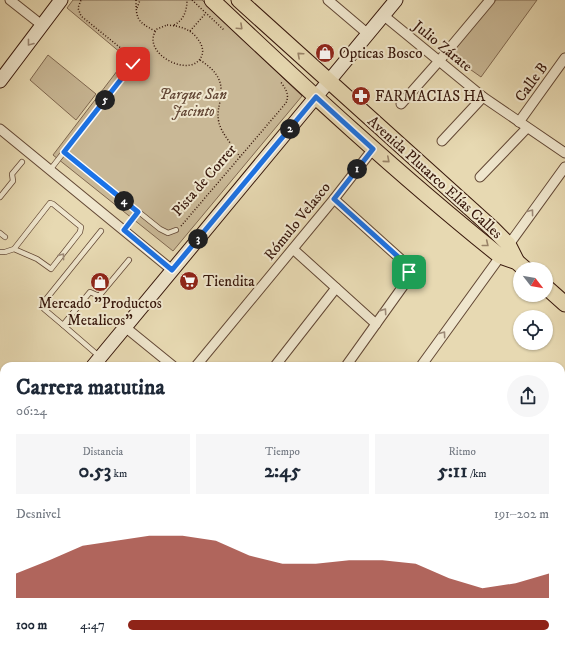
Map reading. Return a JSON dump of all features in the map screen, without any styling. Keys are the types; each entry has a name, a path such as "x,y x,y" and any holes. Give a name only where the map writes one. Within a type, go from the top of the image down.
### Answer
{"main road":[{"path":"2,74 42,26 61,0"},
{"name":"Avenida Plutarco Elías Calles","path":"239,0 492,228 504,250"},
{"path":"97,362 396,0"},
{"name":"Avenida Plutarco Elías Calles","path":"209,6 316,97 373,149 518,262"},
{"path":"553,293 565,304"}],"street":[{"path":"10,0 42,26"},
{"path":"328,0 368,34"},
{"path":"401,104 440,61 490,0"},
{"name":"Julio Zárate","path":"383,15 483,97 565,153"},
{"name":"Calle B","path":"519,122 565,58"},
{"path":"442,141 483,97"},
{"path":"480,177 527,128"},
{"path":"0,129 172,270"},
{"name":"Rómulo Velasco","path":"199,362 334,199 373,149"},
{"path":"425,362 565,167"},
{"path":"334,199 405,263 409,272 406,282 349,362"},
{"path":"293,249 376,324"},
{"path":"278,362 336,288"},
{"path":"125,327 168,362"}],"lane":[{"path":"50,170 64,152"},
{"name":"Pista de Correr","path":"64,152 163,232 171,232 176,230"},
{"path":"0,197 13,181 12,174 22,162"},
{"path":"0,252 14,249 50,203 80,225 82,229 51,268 37,259 14,249"},
{"path":"124,230 138,212"},
{"path":"97,362 63,325 44,309 43,303 100,231"},
{"path":"0,233 5,238"},
{"path":"63,325 90,292 99,296 129,260"}],"path":[{"path":"64,152 134,62 133,58 81,16 78,8 81,0"},
{"path":"136,0 136,10 139,20 144,26 155,32"},
{"path":"136,10 140,0"},
{"path":"173,25 177,23 185,12 187,0"},
{"path":"192,0 209,6 229,34"},
{"path":"190,31 209,6"},
{"path":"173,25 190,31 199,40 203,47 203,53 200,60 196,64 181,66 162,57 156,50 153,37 155,32 161,27 173,25"},
{"path":"200,60 210,66 217,74 221,93 217,113 219,124 224,135 231,142 240,157"},
{"name":"Pista de Correr","path":"176,230 286,103 288,95 279,80"}],"green space":[{"name":"Parque San Jacinto","path":"73,0 202,0 302,96 173,251 53,155 127,58 67,8"},
{"path":"496,0 537,0 481,77 450,55"},
{"path":"48,55 96,94 76,120 30,80"}],"place":[{"name":"Opticas Bosco","path":"325,53"},
{"name":"FARMACIAS HA","path":"361,96"},
{"name":"Tiendita","path":"189,281"},
{"name":"Mercado \"Productos Metalicos\"","path":"100,282"}],"route":[{"path":"133,64 64,152 138,212 124,230 172,270 316,97 373,149 334,199 405,263 409,272"}]}
